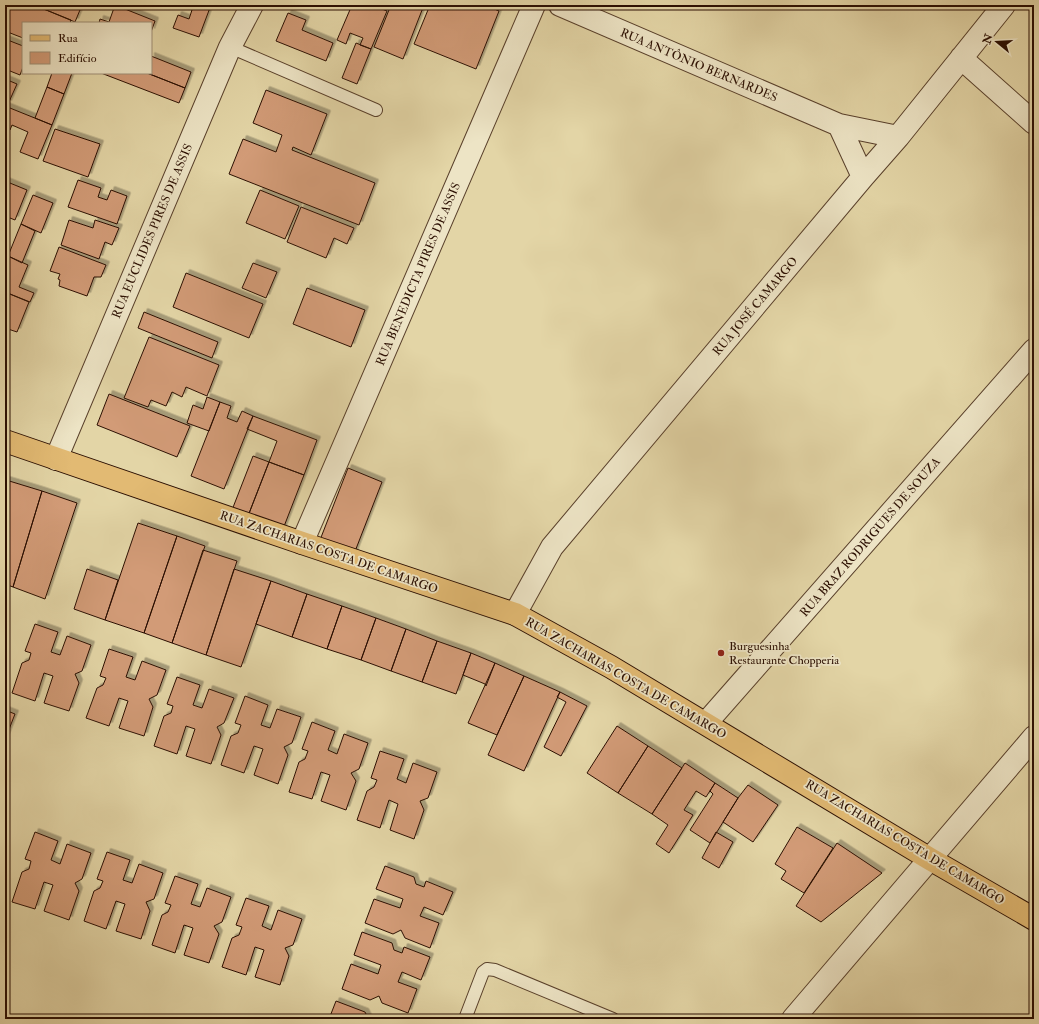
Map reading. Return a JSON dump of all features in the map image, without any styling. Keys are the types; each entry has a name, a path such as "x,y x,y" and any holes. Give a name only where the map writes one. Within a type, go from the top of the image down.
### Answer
{"main road":[{"name":"RUA ZACHARIAS COSTA DE CAMARGO","path":"5,441 302,543 516,614 611,667 930,859 1034,918"}],"street":[{"name":"RUA EUCLIDES PIRES DE ASSIS","path":"56,459 230,47 252,5"},
{"name":"RUA BENEDICTA PIRES DE ASSIS","path":"302,543 534,5"},
{"name":"RUA ANTÔNIO BERNARDES","path":"560,5 839,125 898,137"},
{"name":"RUA JOSÉ CAMARGO","path":"516,614 552,547 898,137 1004,5"},
{"path":"961,58 1034,123"},
{"path":"839,125 863,177"},
{"name":"RUA BRAZ RODRIGUES DE SOUZA","path":"706,723 1034,350"},
{"path":"793,1019 1034,737"}],"lane":[{"path":"230,47 376,110"},
{"path":"464,1019 483,972 495,970 613,1019"}],"building":[{"path":"9,5 34,5 71,20 70,22 22,22 22,38 5,31 5,15"},
{"path":"34,5 82,5 75,22"},
{"path":"115,5 155,21 152,29 152,22 109,22"},
{"path":"183,5 211,5 199,37 173,28 178,15 189,19 192,10 182,7"},
{"path":"352,5 384,5 382,9 387,11 371,49 360,45 363,38 350,33 346,44 337,40"},
{"path":"391,5 424,5 403,59 374,47"},
{"path":"430,5 485,5 499,11 476,69 414,44"},
{"path":"288,13 306,20 302,30 333,43 326,61 276,41"},
{"path":"100,19 109,22 99,22"},
{"path":"5,39 22,46 22,70 20,75 5,69"},
{"path":"356,43 371,49 357,84 342,78"},
{"path":"152,56 191,72 185,88 150,74 152,74"},
{"path":"52,74 72,74 64,94 47,87"},
{"path":"104,74 150,74 185,88 179,103"},
{"path":"5,79 17,84 8,104 5,103"},
{"path":"47,87 64,94 52,125 35,118"},
{"path":"266,90 327,114 311,155 293,147 292,150 375,183 359,225 229,174 243,139 276,152 282,135 253,123"},
{"path":"5,106 52,125 38,159 20,152 28,132 12,125 10,130 5,126"},
{"path":"55,129 100,144 88,177 43,161"},
{"path":"78,180 101,188 98,197 107,200 111,190 127,196 117,224 68,207"},
{"path":"5,181 27,190 15,220 5,216"},
{"path":"260,190 299,206 285,239 246,223"},
{"path":"33,195 53,203 41,233 21,224"},
{"path":"301,207 354,228 347,244 334,238 326,258 287,242"},
{"path":"69,220 93,228 95,220 119,228 112,245 105,242 99,259 61,245"},
{"path":"21,224 35,231 22,263 8,256"},
{"path":"59,247 106,265 101,277 94,277 87,296 59,286 60,280 58,279 60,274 50,271"},
{"path":"8,256 28,265 19,287 34,293 30,302 5,292 5,263"},
{"path":"253,263 277,272 266,298 242,288"},
{"path":"186,273 263,304 249,338 173,307"},
{"path":"307,288 365,310 351,347 293,324"},
{"path":"5,292 29,302 17,332 5,328"},
{"path":"144,312 218,342 212,358 138,328"},
{"path":"149,337 219,365 207,396 186,387 182,397 172,392 166,406 151,400 148,407 124,398"},
{"path":"109,394 190,426 177,457 97,425"},
{"path":"207,397 220,402 209,431 187,423 193,405 203,409"},
{"path":"220,402 231,406 227,418 237,422 242,411 253,416 224,489 191,476"},
{"path":"253,416 317,440 304,475 269,462 277,441 247,429"},
{"path":"253,456 269,462 248,516 232,510"},
{"path":"269,462 304,475 283,529 248,516"},
{"path":"348,468 382,482 354,554 320,540"},
{"path":"6,480 42,491 13,587 5,584"},
{"path":"42,491 77,503 45,599 13,587"},
{"path":"138,523 177,536 144,633 105,620"},
{"path":"177,536 205,546 172,643 144,633"},
{"path":"203,550 237,561 206,655 172,643"},
{"path":"87,569 118,580 105,620 74,609"},
{"path":"234,569 271,581 241,667 206,655"},
{"path":"271,581 307,594 292,637 256,624"},
{"path":"307,594 342,606 327,649 292,637"},
{"path":"342,606 376,618 361,660 327,649"},
{"path":"376,618 406,629 391,671 361,660"},
{"path":"35,624 58,632 51,652 60,655 67,636 91,645 82,671 75,674 79,683 69,711 44,703 53,676 44,673 35,701 12,693 22,663 29,660 31,653 25,651"},
{"path":"406,629 437,641 422,682 391,671"},
{"path":"437,641 471,653 456,694 422,682"},
{"path":"109,649 133,657 126,677 135,680 142,661 166,670 157,695 149,699 153,707 144,736 119,728 128,701 119,698 109,726 86,718 97,688 103,685 106,678 100,676"},
{"path":"471,653 495,663 486,686 485,684 463,675"},
{"path":"495,663 524,676 497,735 468,723"},
{"path":"524,676 560,692 524,771 488,755"},
{"path":"177,677 200,685 193,705 202,708 209,689 234,698 224,723 217,727 221,735 211,764 186,756 195,729 186,726 177,754 154,746 164,716 171,713 173,706 167,704"},
{"path":"560,692 587,706 561,756 544,747 566,702 557,697"},
{"path":"245,696 268,705 261,725 270,728 277,709 301,717 292,743 284,747 288,755 278,784 254,775 263,749 254,746 244,773 221,765 231,736 238,733 241,725 235,723"},
{"path":"5,710 15,714 6,737 5,736"},
{"path":"312,722 335,731 328,750 337,754 344,734 368,743 359,769 351,773 356,781 346,810 321,801 330,775 321,772 312,799 289,792 299,762 305,759 308,751 302,749"},
{"path":"617,726 648,746 618,793 587,773"},
{"path":"648,746 682,768 652,814 618,793"},
{"path":"380,751 404,759 397,779 406,783 413,763 437,772 428,798 420,801 424,810 414,839 390,830 398,804 389,800 380,828 357,820 367,791 374,787 377,780 371,778"},
{"path":"685,763 715,783 706,797 696,791 684,810 693,815 669,853 656,844 668,825 652,814"},
{"path":"715,783 738,798 710,843 690,830 713,794 710,791"},
{"path":"748,785 778,805 753,842 723,822"},
{"path":"797,827 833,848 804,893 781,879 786,871 775,864"},
{"path":"35,832 58,841 51,860 60,864 67,844 91,853 82,879 75,883 79,891 69,920 44,911 53,885 44,882 35,909 12,902 22,872 29,869 31,861 25,859"},
{"path":"716,832 733,842 719,868 702,858"},
{"path":"837,843 882,873 821,922 796,906"},
{"path":"107,852 130,860 123,880 132,883 139,864 163,873 154,899 146,902 150,911 141,939 116,931 125,904 116,901 106,929 84,921 94,891 100,888 103,881 97,879"},
{"path":"385,866 414,877 416,884 424,887 426,881 453,892 443,915 424,907 420,916 439,923 430,948 405,938 401,930 393,934 365,923 374,899 400,908 403,899 376,889"},
{"path":"175,876 198,884 191,904 200,907 207,888 231,897 222,922 214,926 219,934 209,963 184,955 193,928 184,925 175,953 152,945 162,915 168,912 171,905 165,903"},
{"path":"246,898 269,906 262,926 271,930 278,910 302,919 293,945 285,948 289,956 280,985 255,977 264,950 255,947 246,975 222,967 232,938 239,935 242,927 236,925"},
{"path":"362,932 392,943 394,950 402,953 404,947 430,957 421,980 402,972 398,982 417,989 408,1013 382,1003 379,996 370,1000 342,989 351,964 378,974 381,965 354,955"},
{"path":"336,1001 365,1012 369,1019 329,1019"}],"place":[{"name":"Burguesinha Restaurante Chopperia","path":"721,653"}]}
